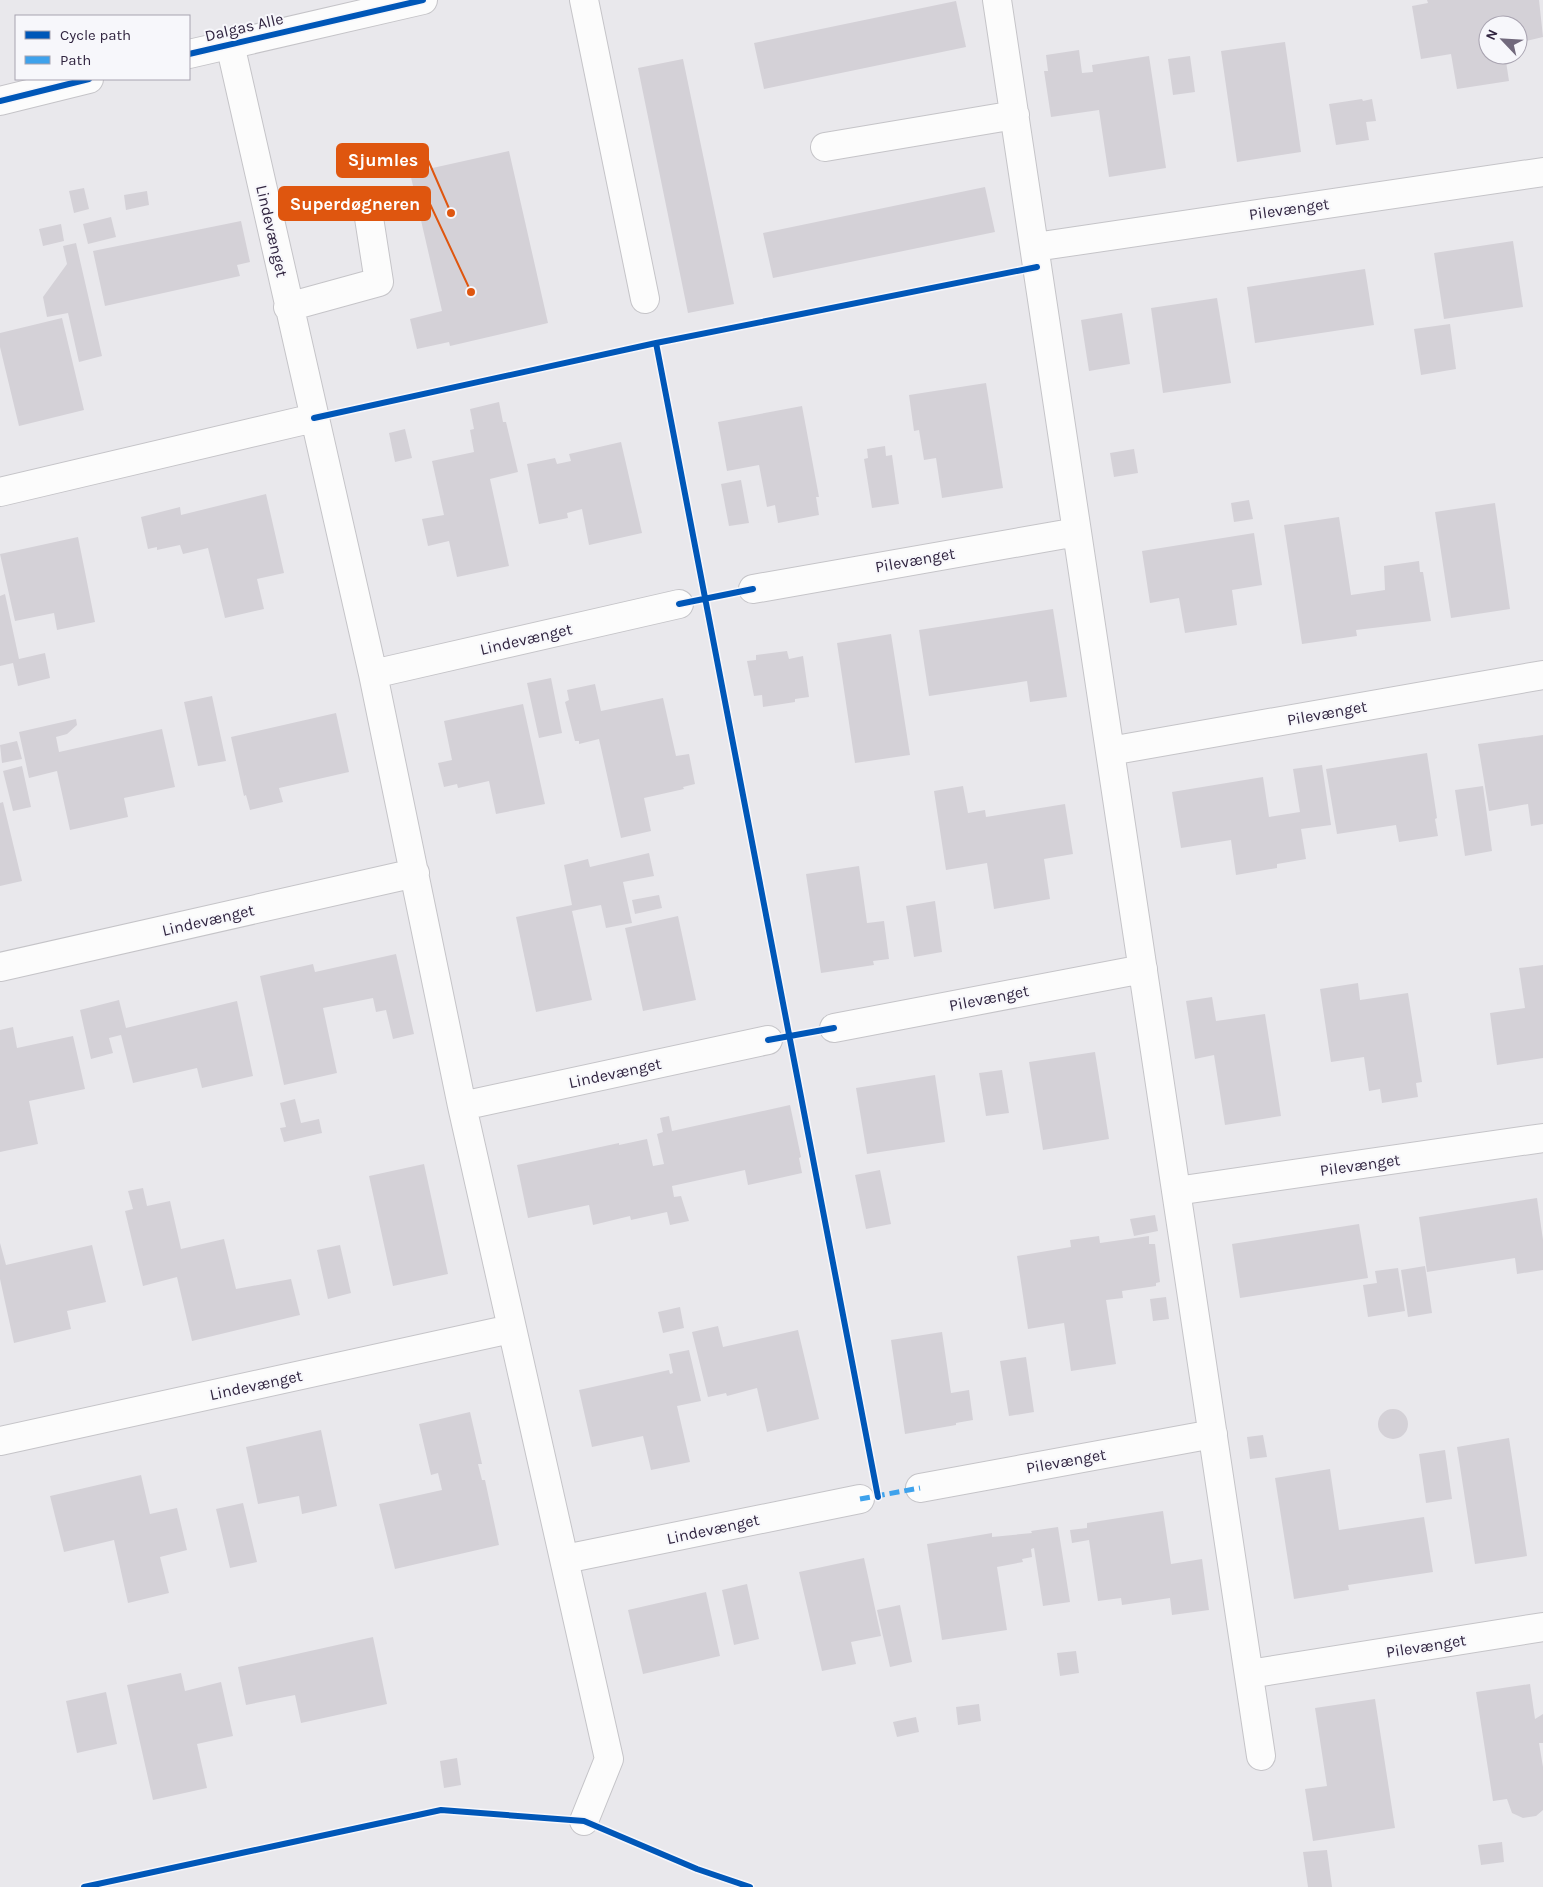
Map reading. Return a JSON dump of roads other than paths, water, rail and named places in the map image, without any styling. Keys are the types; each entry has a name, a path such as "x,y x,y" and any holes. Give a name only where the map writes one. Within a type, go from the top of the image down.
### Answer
{"street":[{"name":"Dalgas Alle","path":"190,54 423,0"},
{"path":"584,0 645,299"},
{"path":"997,0 1262,1756"},
{"name":"Lindevænget","path":"230,44 288,307 373,674 462,1106 609,1759 584,1821"},
{"path":"0,101 85,80"},
{"path":"825,147 1015,115"},
{"name":"Pilevænget","path":"1035,247 1543,172"},
{"path":"288,307 379,282 367,204"},
{"path":"0,492 314,418"},
{"name":"Pilevænget","path":"753,589 1077,532"},
{"name":"Lindevænget","path":"373,674 679,604"},
{"name":"Pilevænget","path":"1110,751 1543,675"},
{"name":"Lindevænget","path":"0,967 415,874"},
{"name":"Pilevænget","path":"834,1028 1143,969"},
{"name":"Lindevænget","path":"462,1106 768,1040"},
{"name":"Pilevænget","path":"1176,1191 1543,1138"},
{"name":"Lindevænget","path":"0,1442 512,1329"},
{"name":"Pilevænget","path":"920,1488 1213,1434"},
{"name":"Lindevænget","path":"565,1559 860,1499"},
{"name":"Pilevænget","path":"1249,1674 1543,1627"}],"place":[{"name":"Sjumles","path":"451,213"},
{"name":"Superdøgneren","path":"471,292"}]}
